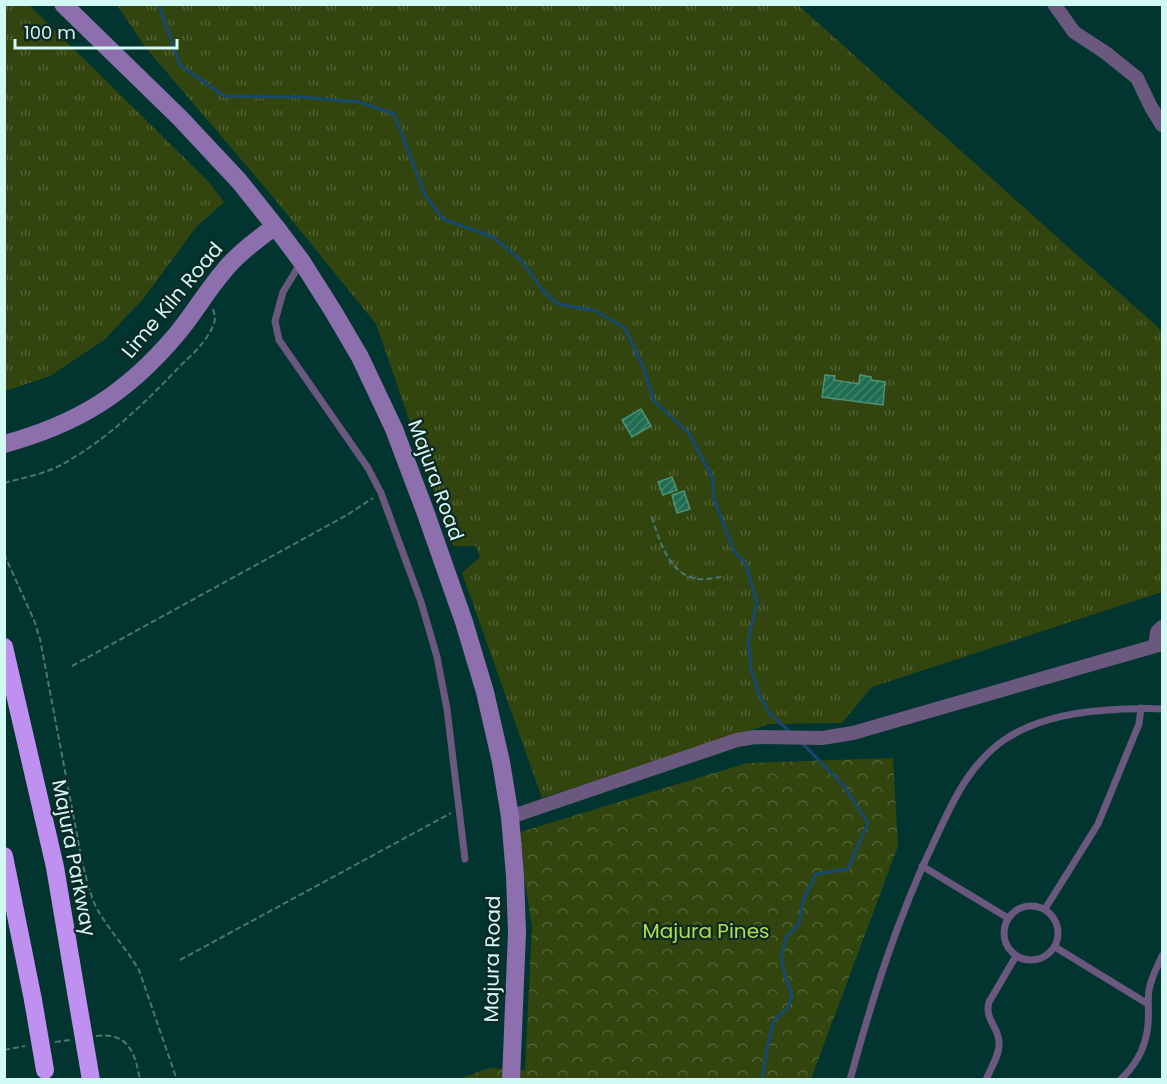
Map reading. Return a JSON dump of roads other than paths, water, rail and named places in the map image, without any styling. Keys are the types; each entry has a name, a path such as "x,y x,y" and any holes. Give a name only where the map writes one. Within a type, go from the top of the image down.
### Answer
{"highway":[{"name":"Majura Parkway","path":"4,647 55,867 91,1080"},
{"path":"4,856 46,1075"}],"street":[{"name":"Majura Road","path":"63,4 180,118 239,181 302,262 360,357 394,429 425,511 475,658 501,762 510,817 517,932 511,1080"},
{"path":"1054,4 1074,32 1106,53 1137,78 1162,125"},
{"name":"Lime Kiln Road","path":"4,444 32,437 60,426 109,399 154,360 177,334 234,259 274,226"},
{"path":"510,817 737,740 755,737 822,738 853,733 1159,645 1157,632 1162,627"}],"lane":[{"path":"302,262 283,292 275,321 279,340 368,468 381,493 421,602 437,657 447,708 465,859"},
{"path":"1045,909 1098,824 1139,724 1141,708"},
{"path":"850,1080 888,954 922,866 950,807 971,773 1003,741 1033,725 1101,710 1162,709"},
{"path":"922,866 1008,918"},
{"path":"1037,906 1045,909 1056,921 1058,939 1055,947 1037,960 1022,959 1016,956 1009,950 1003,933 1008,918 1021,907 1037,906"},
{"path":"1055,947 1148,1004"},
{"path":"986,1080 999,1050 998,1036 987,1009 1016,956"},
{"path":"1120,1080 1135,1063 1142,1049 1148,1031 1149,991 1162,956"}],"waterway":[{"path":"160,4 180,65 224,96 301,97 359,102 394,114 425,195 443,219 493,237 522,261 543,291 558,304 596,311 625,328 644,369 654,401 689,433 712,477 714,499 734,551 746,564 757,603 748,641 751,669 759,694 770,714 790,732"},
{"path":"762,1080 774,1021 788,1007 792,995 781,959 786,937 799,924 803,901 816,874 848,869 868,823 844,786 801,742"}],"park label":[{"name":"Majura Pines","path":"706,931"}]}
